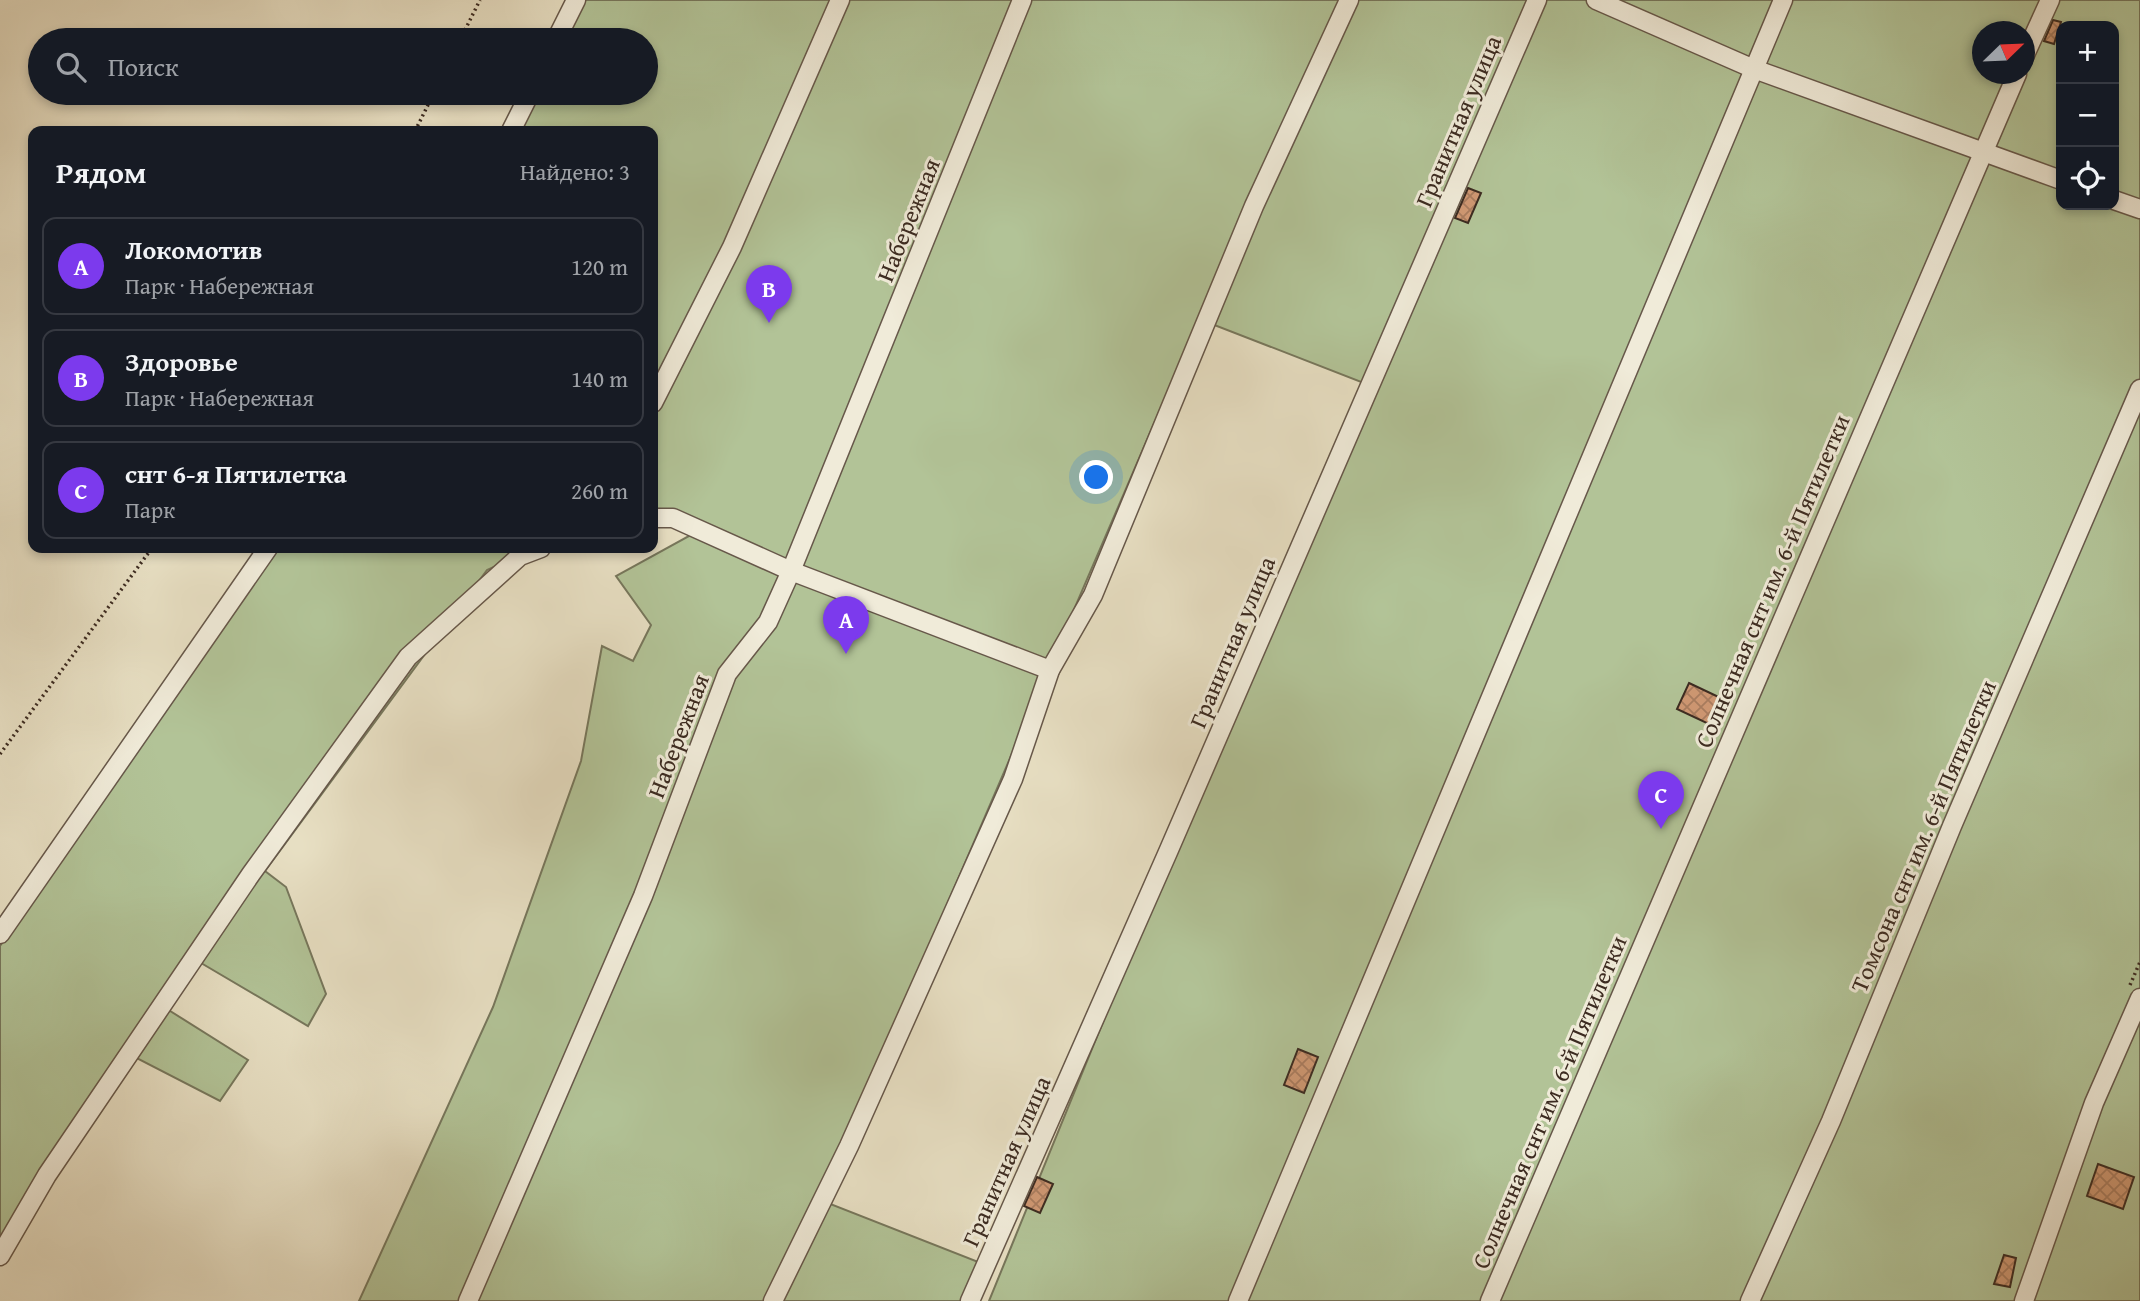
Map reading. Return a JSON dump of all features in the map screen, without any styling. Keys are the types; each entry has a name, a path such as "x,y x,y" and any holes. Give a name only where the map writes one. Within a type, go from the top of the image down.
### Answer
{"street":[{"path":"562,28 576,0"},
{"path":"658,393 732,247 841,0"},
{"name":"Набережная","path":"468,1301 643,896 727,674 768,622 791,571 1022,0"},
{"path":"773,1301 849,1146 1013,779 1050,670 1093,595 1254,206 1349,0"},
{"name":"Гранитная улица","path":"970,1301 1168,852 1537,0"},
{"path":"1596,0 1754,69 2056,178"},
{"path":"1238,1301 1783,0"},
{"path":"2035,34 2050,0"},
{"name":"Солнечная снт им. 6-й Пятилетки","path":"1490,1301 2012,84"},
{"path":"514,126 524,105"},
{"path":"2119,202 2140,209"},
{"name":"Томсона снт им. 6-й Пятилетки","path":"1750,1301 1830,1121 1952,825 2140,389"},
{"path":"658,518 673,518 791,571 1050,670"},
{"path":"0,934 265,553"},
{"path":"0,1256 47,1175 243,885 408,657 520,556 528,553"},
{"path":"2024,1301 2094,1104 2140,998"}],"path":[{"path":"466,28 480,0"},
{"path":"418,126 428,105"},
{"path":"0,754 148,553"}],"green space":[{"path":"572,0 2140,0 2140,1301 989,1301 1364,383 1199,319 820,1200 986,1265 969,1301 359,1301 493,1007 581,761 602,646 633,661 651,625 616,576 700,530 658,517 658,126 517,126 527,105 658,105 658,28 560,28"},
{"path":"271,553 525,553 487,570 265,871 286,887 326,994 308,1026 201,963 167,1009 248,1060 220,1101 129,1054 0,1241 0,946"}],"building":[{"path":"2053,20 2057,21 2054,44 2044,41"},
{"path":"1468,188 1481,193 1468,223 1455,218"},
{"path":"1689,683 1725,700 1713,726 1677,709"},
{"path":"1298,1049 1318,1057 1304,1093 1284,1085"},
{"path":"2098,1164 2134,1177 2123,1209 2087,1196"},
{"path":"1037,1177 1053,1184 1040,1213 1024,1206"},
{"path":"2004,1255 2016,1258 2010,1287 1994,1284"}],"place":[{"name":"Здоровье","path":"769,323"},
{"name":"Локомотив","path":"846,654"},
{"name":"снт 6-я Пятилетка","path":"1661,829"}]}
